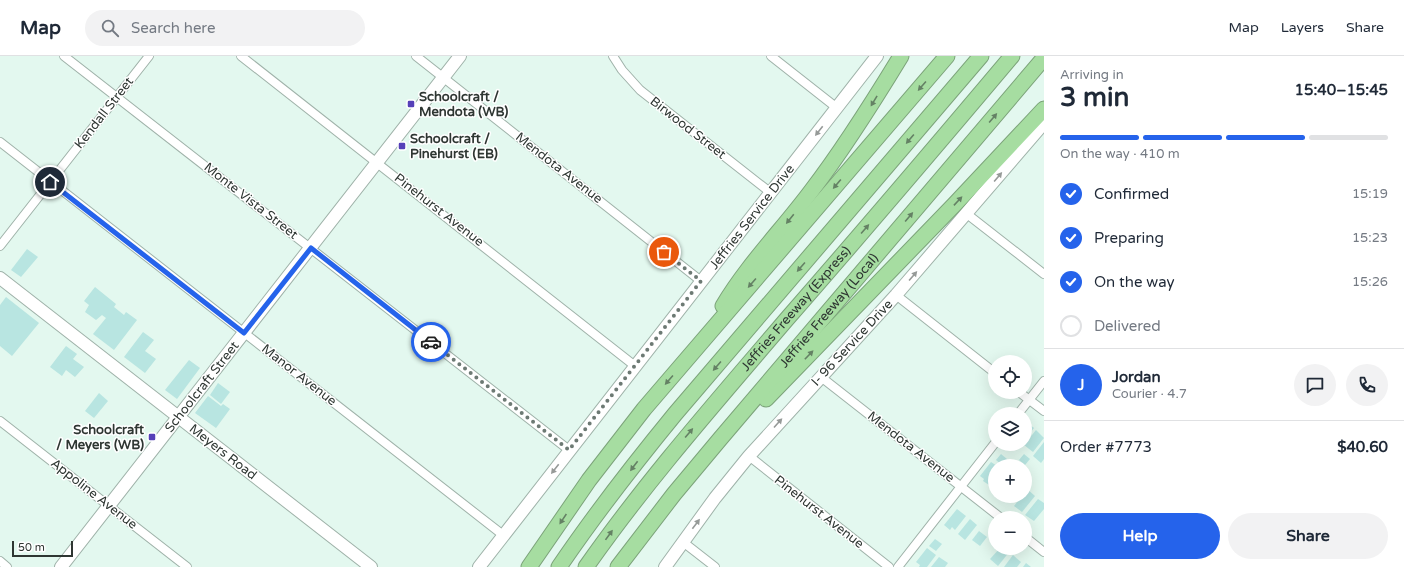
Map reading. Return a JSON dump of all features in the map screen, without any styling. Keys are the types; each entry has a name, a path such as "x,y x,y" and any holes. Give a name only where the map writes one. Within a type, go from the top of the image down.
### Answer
{"highway":[{"path":"703,339 736,285 830,166 863,118 901,56"},
{"path":"529,567 590,480 644,409 947,56"},
{"name":"Jeffries Freeway (Express)","path":"559,567 582,533 660,432 981,56"},
{"name":"Jeffries Freeway (Express)","path":"586,567 610,533 671,454 916,170 1012,56"},
{"name":"Jeffries Freeway (Local)","path":"618,567 674,494 720,439 1044,58"},
{"path":"720,439 750,415 785,380 954,205 1044,109"}],"street":[{"name":"Monte Vista Street","path":"64,56 569,450"},
{"name":"Kendall Street","path":"0,246 148,56"},
{"name":"Pinehurst Avenue","path":"241,56 636,366"},
{"name":"Mendota Avenue","path":"416,56 701,281"},
{"name":"Schoolcraft Street","path":"61,567 460,56"},
{"name":"Birwood Street","path":"613,56 622,70 640,90 771,193"},
{"path":"772,56 836,108"},
{"name":"Jeffries Service Drive","path":"479,567 877,56"},
{"name":"I- 96 Service Drive","path":"665,567 715,498 749,456 896,295 1041,131"},
{"name":"Manor Avenue","path":"0,142 503,535"},
{"path":"967,214 1044,274"},
{"name":"Meyers Road","path":"0,278 371,567"},
{"path":"896,295 988,367"},
{"name":"Mendota Avenue","path":"821,377 991,511"},
{"path":"1024,407 1044,381"},
{"path":"1029,400 1044,411"},
{"name":"Appoline Avenue","path":"0,421 187,567"},
{"path":"898,567 989,451"},
{"name":"Pinehurst Avenue","path":"749,456 889,567"},
{"path":"683,542 715,567"},
{"path":"1032,543 1044,552"},
{"path":"0,561 7,567"}],"building":[{"path":"27,249 38,257 21,277 11,270"},
{"path":"95,287 116,304 114,307 124,315 126,312 137,320 114,350 93,334 106,318 102,315 96,320 85,312 89,305 84,301"},
{"path":"6,297 39,323 12,356 0,346 0,305"},
{"path":"143,332 154,340 145,351 156,359 145,373 124,357"},
{"path":"66,346 77,354 73,359 84,367 75,377 66,370 62,376 50,367"},
{"path":"189,360 200,368 177,399 165,390"},
{"path":"218,383 230,392 221,404 210,395"},
{"path":"99,393 108,401 94,418 85,411"},
{"path":"208,396 221,406 223,404 230,409 216,428 195,413"},
{"path":"1036,430 1044,438 1033,452 1032,451 1032,435"},
{"path":"1044,442 1044,459 1041,463 1033,456"},
{"path":"1001,454 1007,459 997,459"},
{"path":"1024,454 1030,459 1020,459"},
{"path":"988,466 988,484 983,481 984,479 980,476"},
{"path":"1038,499 1044,503 1044,509 1034,521 1032,520 1032,511 1028,511"},
{"path":"1016,503 1029,503 1023,511 1014,506"},
{"path":"957,509 966,516 955,530 952,527 950,530 944,525"},
{"path":"970,519 977,525 965,540 958,534"},
{"path":"979,531 987,537 980,546 972,540"},
{"path":"935,539 942,544 936,551 929,546"},
{"path":"927,548 936,555 927,567 919,567 920,565 916,562"},
{"path":"994,555 1007,555 998,566 990,559"},
{"path":"1013,555 1021,562 1017,567 1004,567"},
{"path":"939,557 948,563 945,567 931,567"},
{"path":"1026,563 1031,567 1023,567"}],"way so far":[{"path":"431,342 569,450 701,281 664,252"}],"place":[{"name":"Schoolcraft / Mendota (WB)","path":"411,104"},
{"name":"Schoolcraft / Pinehurst (EB)","path":"402,146"},
{"name":"Schoolcraft / Meyers (WB)","path":"152,437"}],"route":[{"path":"50,182 244,333 311,248 431,342"}]}
